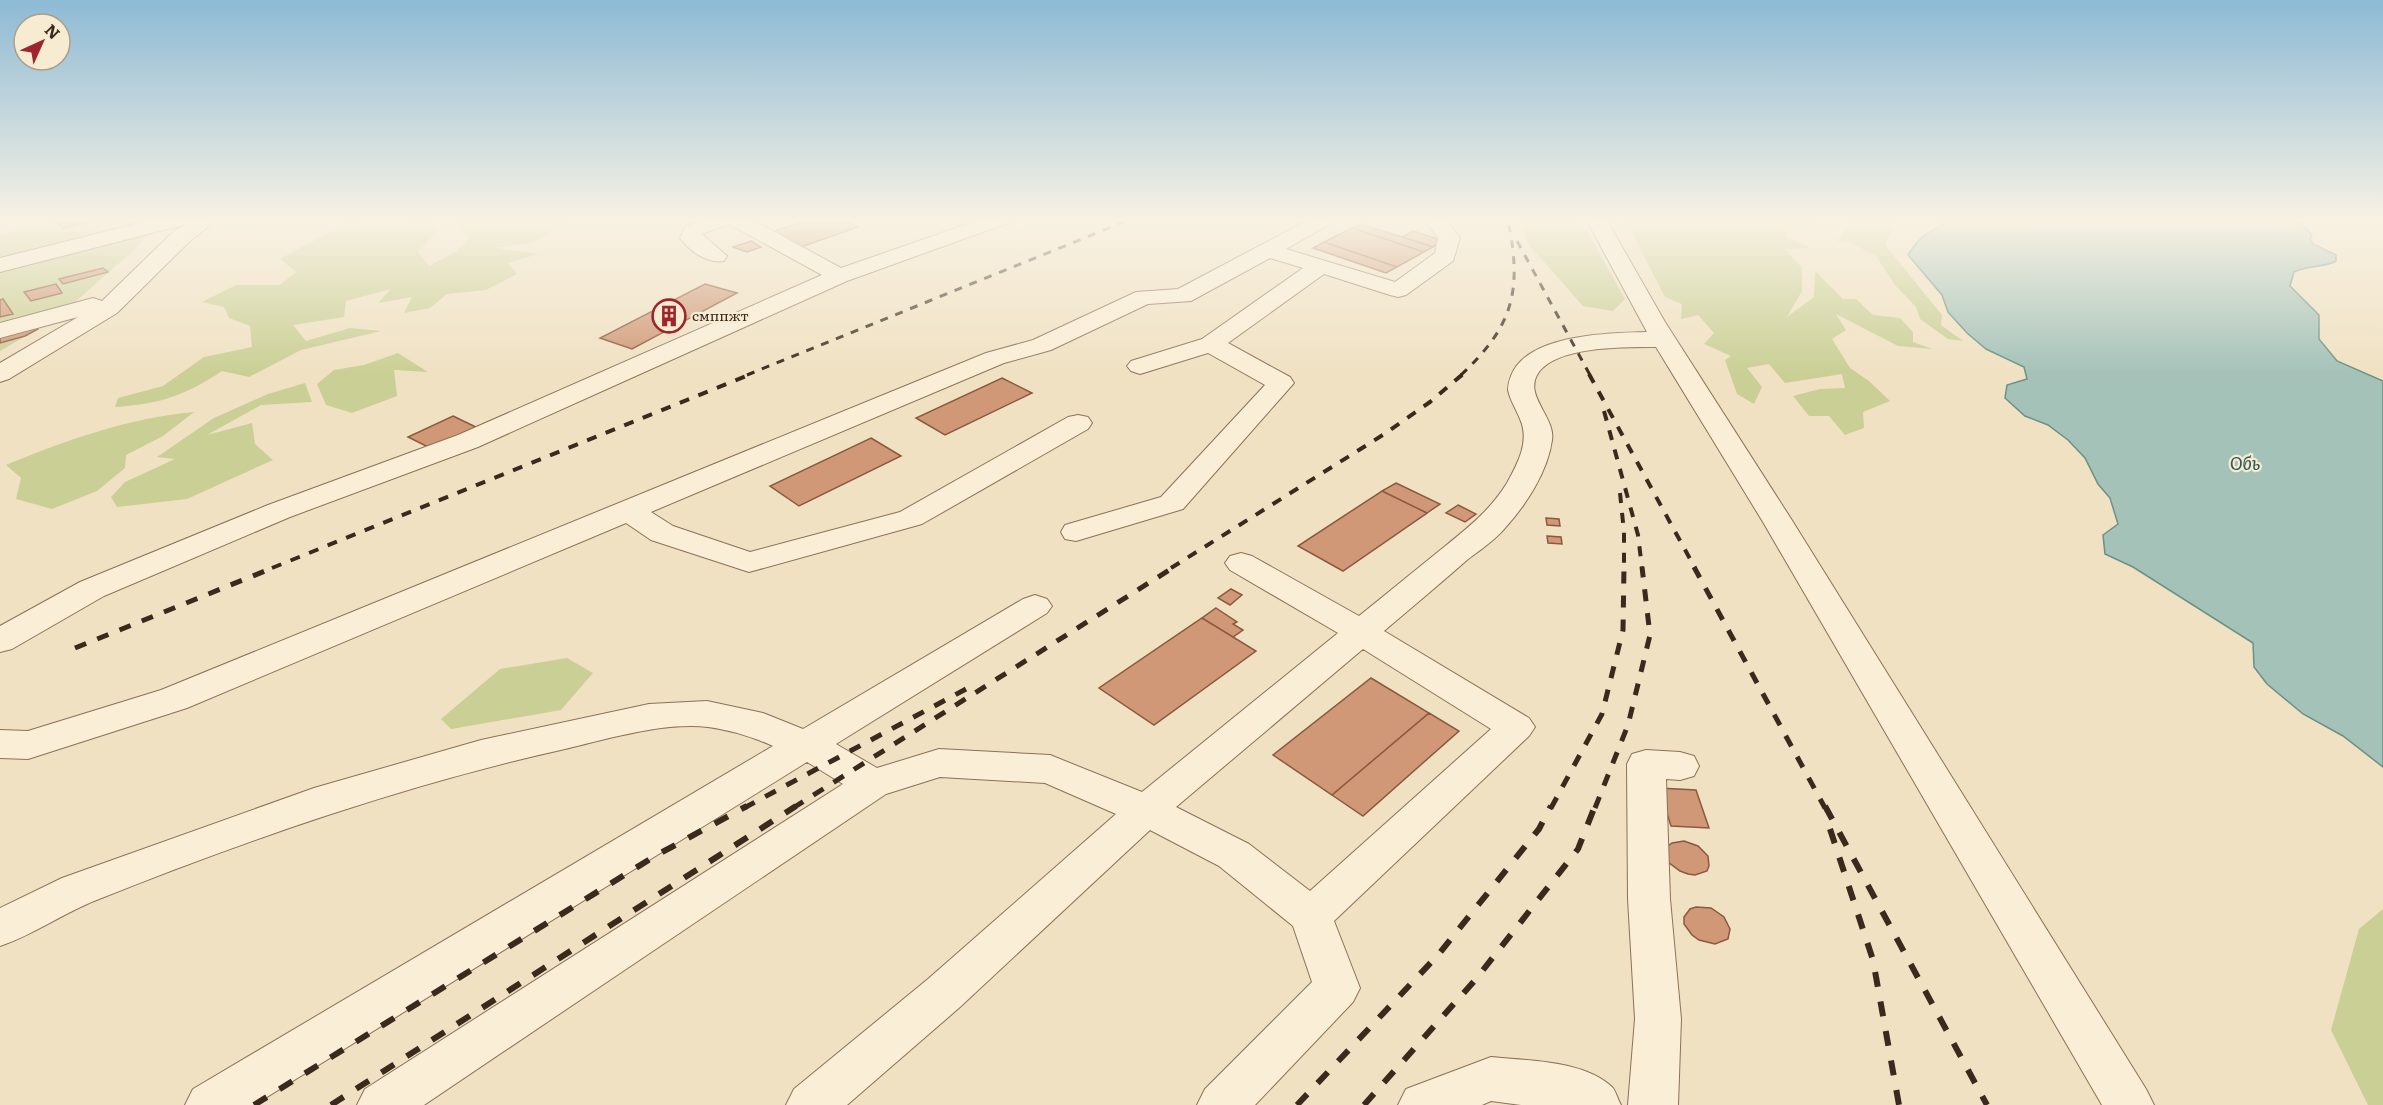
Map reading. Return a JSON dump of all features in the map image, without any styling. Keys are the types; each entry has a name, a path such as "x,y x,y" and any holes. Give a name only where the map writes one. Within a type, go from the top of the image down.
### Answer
{"street":[{"path":"0,374 109,308 149,271"},
{"path":"829,271 839,276"},
{"path":"0,641 92,589 279,512 468,441 854,271"},
{"path":"0,744 28,745 174,699 995,358 1042,345 1144,297 1183,296 1230,271"},
{"path":"1140,366 1211,344 1315,271"},
{"path":"1336,271 1398,290 1425,271"},
{"path":"1625,271 1664,339 2014,912 2129,1105"},
{"path":"0,331 123,297"},
{"path":"811,1105 944,993 1146,810 1494,522 1511,500 1527,471 1539,436 1521,387 1526,370 1546,356 1574,345 1664,339"},
{"path":"1076,532 1172,502 1281,383 1211,344"},
{"path":"628,510 662,533 749,562 911,518 1078,423"},
{"path":"1240,563 1361,632 1516,727 1311,916"},
{"path":"210,1105 1035,606"},
{"path":"0,928 77,890 328,799 481,754 649,717 707,714 763,726 834,759 872,784"},
{"path":"382,1105 872,784 939,763 1050,769 1146,810 1234,855 1311,916 1337,988 1222,1105"},
{"path":"1653,1105 1658,1019 1649,899 1646,764 1680,766"},
{"path":"1423,1105 1491,1079 1569,1088 1596,1105"}],"green space":[{"path":"0,271 111,271 57,318 0,351"},
{"path":"294,271 514,271 517,274 486,290 447,294 430,308 404,313 412,297 378,303 391,289 346,301 344,317 293,325 306,341 350,328 381,331 301,350 249,377 222,371 183,393 145,404 115,407 118,398 163,386 204,357 252,347 250,326 229,318 224,307 202,302 236,285 280,285 296,272"},
{"path":"1552,271 1609,271 1625,299 1613,311 1583,306"},
{"path":"1651,271 1802,271 1802,291 1787,317 1814,297 1815,271 1843,299 1856,299 1873,315 1900,318 1913,332 1913,342 1932,349 1898,346 1836,314 1846,330 1832,339 1850,368 1869,381 1890,401 1863,412 1864,428 1845,435 1829,416 1809,416 1793,396 1820,389 1845,388 1842,374 1785,383 1769,364 1747,368 1762,387 1754,404 1737,394 1725,360 1731,356 1704,344 1714,333 1698,315 1681,319 1682,304 1665,297"},
{"path":"1886,271 1906,271 1942,315 1941,325 1963,341 1948,339 1920,319 1916,307 1895,285"},
{"path":"398,353 428,372 394,370 397,396 352,413 326,405 317,384 334,370 364,365"},
{"path":"305,383 312,402 261,405 207,435 252,423 255,444 273,460 187,499 117,507 111,497 125,482 175,459 157,457 214,418 268,394"},
{"path":"194,412 163,436 126,455 125,468 97,491 52,509 16,499 21,478 6,465 98,431 145,419"},
{"path":"567,658 593,673 561,710 451,729 441,719 500,669"},
{"path":"2383,909 2383,1105 2368,1105 2331,1030 2359,929"}],"water":[{"name":"Обь","path":"1921,271 2298,271 2294,272 2290,286 2319,315 2319,339 2337,361 2383,381 2383,767 2343,736 2303,714 2267,684 2254,667 2253,643 2133,567 2105,554 2103,535 2118,524 2110,498 2098,484 2085,458 2068,440 2048,425 2025,416 2005,398 2007,385 2027,379 2024,367 1986,349 1967,333 1948,312 1942,295"}],"building":[{"path":"93,271 108,272 63,284 59,279"},
{"path":"56,284 62,293 31,301 24,292"},
{"name":"смппжт","path":"705,284 737,293 632,349 600,338"},
{"path":"3,299 13,314 0,317 0,300"},
{"path":"35,325 38,329 25,336 0,343 0,335"},
{"path":"1002,378 1032,393 945,435 916,418"},
{"path":"453,416 480,429 434,450 408,437"},
{"path":"871,438 901,456 799,506 770,486"},
{"path":"1396,483 1440,504 1427,513 1382,491"},
{"path":"1382,491 1427,513 1343,571 1298,546"},
{"path":"1458,505 1476,514 1465,522 1446,513"},
{"path":"1546,518 1559,519 1560,526 1547,525"},
{"path":"1547,536 1561,537 1562,544 1548,543"},
{"path":"1231,589 1242,595 1230,605 1218,598"},
{"path":"1216,608 1237,622 1233,624 1243,630 1233,637 1202,618"},
{"path":"1202,618 1256,651 1154,725 1099,688"},
{"path":"1371,678 1429,713 1332,795 1273,755"},
{"path":"1429,713 1459,731 1363,816 1332,795"},
{"path":"1659,788 1696,790 1709,828 1671,826"},
{"path":"1684,841 1698,846 1708,856 1707,871 1695,875 1688,874 1668,862 1668,846"},
{"path":"1711,908 1724,917 1730,929 1728,939 1715,944 1699,940 1692,935 1684,924 1684,917 1690,909"}],"railway":[{"path":"747,375 1004,271"},
{"path":"1461,375 1492,341 1502,324 1509,308 1514,271"},
{"path":"1533,271 1590,375"},
{"path":"272,568 751,374"},
{"path":"1171,568 1386,433 1430,402 1463,374"},
{"path":"1589,374 1695,568"},
{"path":"1604,411 1638,535 1642,568"},
{"path":"1620,493 1624,532 1624,567"},
{"path":"75,648 275,567"},
{"path":"793,808 1174,567"},
{"path":"1551,808 1602,714 1623,630 1624,567"},
{"path":"1595,808 1628,725 1650,635 1642,567"},
{"path":"1694,567 1825,808"},
{"path":"744,808 966,689"},
{"path":"254,1105 655,856 747,806"},
{"path":"331,1105 796,806"},
{"path":"1297,1105 1438,955 1539,829 1551,806"},
{"path":"1364,1105 1476,979 1578,849 1595,806"},
{"path":"1825,806 1987,1105"},
{"path":"1830,829 1873,960 1899,1105"}],"place":[{"name":"смппжт","path":"669,316"}]}
